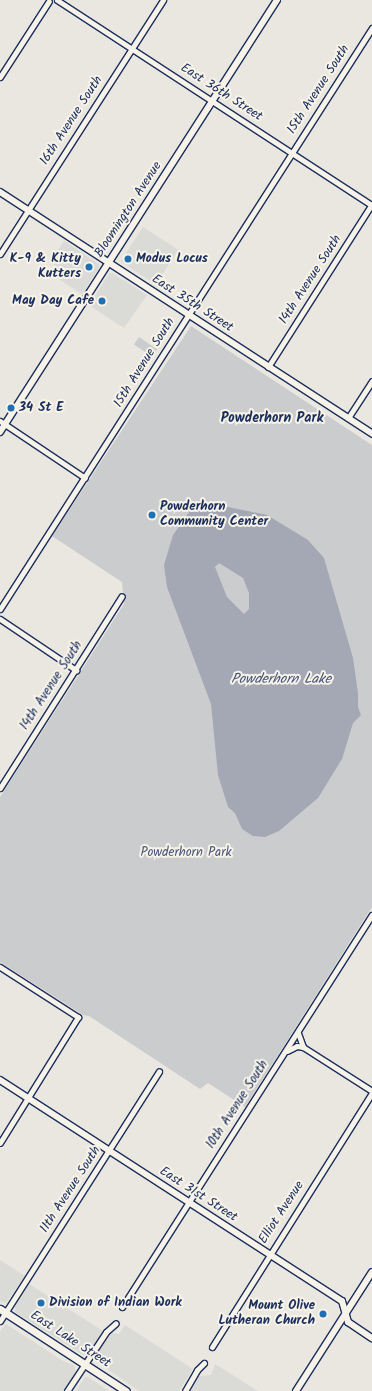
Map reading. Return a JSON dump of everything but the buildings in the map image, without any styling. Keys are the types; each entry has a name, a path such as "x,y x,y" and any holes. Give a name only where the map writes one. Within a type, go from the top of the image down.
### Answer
{"main road":[{"name":"East Lake Street","path":"3,1311 126,1391"}],"street":[{"path":"0,77 49,0 56,0"},
{"name":"East 36th Street","path":"56,0 372,205"},
{"name":"16th Avenue South","path":"0,254 163,0"},
{"name":"Bloomington Avenue","path":"0,432 2,423 277,0"},
{"name":"15th Avenue South","path":"0,609 372,28"},
{"name":"East 35th Street","path":"0,192 372,434"},
{"name":"14th Avenue South","path":"268,367 372,205"},
{"path":"348,418 372,381"},
{"path":"2,423 85,478"},
{"name":"14th Avenue South","path":"0,788 122,596"},
{"path":"0,619 76,670"},
{"name":"10th Avenue South","path":"122,1308 372,915"},
{"path":"0,967 78,1018 0,1143"},
{"path":"298,1033 303,1047 372,1092"},
{"path":"285,1052 292,1048 303,1047"},
{"name":"11th Avenue South","path":"0,1321 3,1311 109,1151 159,1071"},
{"name":"East 31st Street","path":"0,1080 342,1301 348,1322 372,1338"},
{"name":"Elliot Avenue","path":"212,1347 372,1092"},
{"path":"296,1391 372,1272"},
{"path":"67,1391 106,1332 116,1323"},
{"path":"185,1391 197,1370 204,1364"}],"shaded area":[{"path":"143,227 178,250 156,284 121,261"},
{"path":"64,241 99,264 99,268 82,294 54,276 60,269 50,262"},
{"path":"112,273 147,295 124,328 89,305 109,274"},
{"path":"0,1260 25,1276 6,1303 0,1301"},
{"path":"29,1284 103,1331 88,1355 83,1355 15,1312 15,1306"},
{"path":"6,1324 63,1361 74,1365 76,1373 64,1391 0,1391 0,1331"},
{"path":"125,1325 193,1369 179,1391 139,1391 96,1361 97,1353 112,1333 119,1334"},
{"path":"215,1364 258,1391 190,1391 199,1376 211,1375"},
{"path":"85,1377 88,1377 109,1391 76,1391"}],"green space":[{"name":"Powderhorn Park","path":"191,326 372,445 372,907 245,1107 208,1083 200,1089 89,1016 83,1015 0,962 0,797 124,604 122,582 52,536"},
{"path":"139,337 157,349 152,357 134,344"}],"water":[{"name":"Powderhorn Lake","path":"223,506 267,515 308,540 324,558 353,658 358,693 358,707 361,715 353,723 342,759 318,798 279,831 265,837 253,836 242,829 235,813 228,807 218,775 211,704 167,587 164,565 173,535 190,511 197,512 208,507","holes":["219,563 243,578 249,593 249,609 244,614 227,597 215,567"]}],"place":[{"name":"Modus Locus","path":"128,259"},
{"name":"K-9 & Kitty Kutters","path":"89,267"},
{"name":"May Day Cafe","path":"102,301"},
{"name":"34 St E","path":"11,408"},
{"name":"Powderhorn Community Center","path":"152,515"},
{"name":"Division of Indian Work","path":"41,1303"},
{"name":"Mount Olive Lutheran Church","path":"323,1314"}],"district":[{"name":"Powderhorn Park","path":"272,418"}]}
